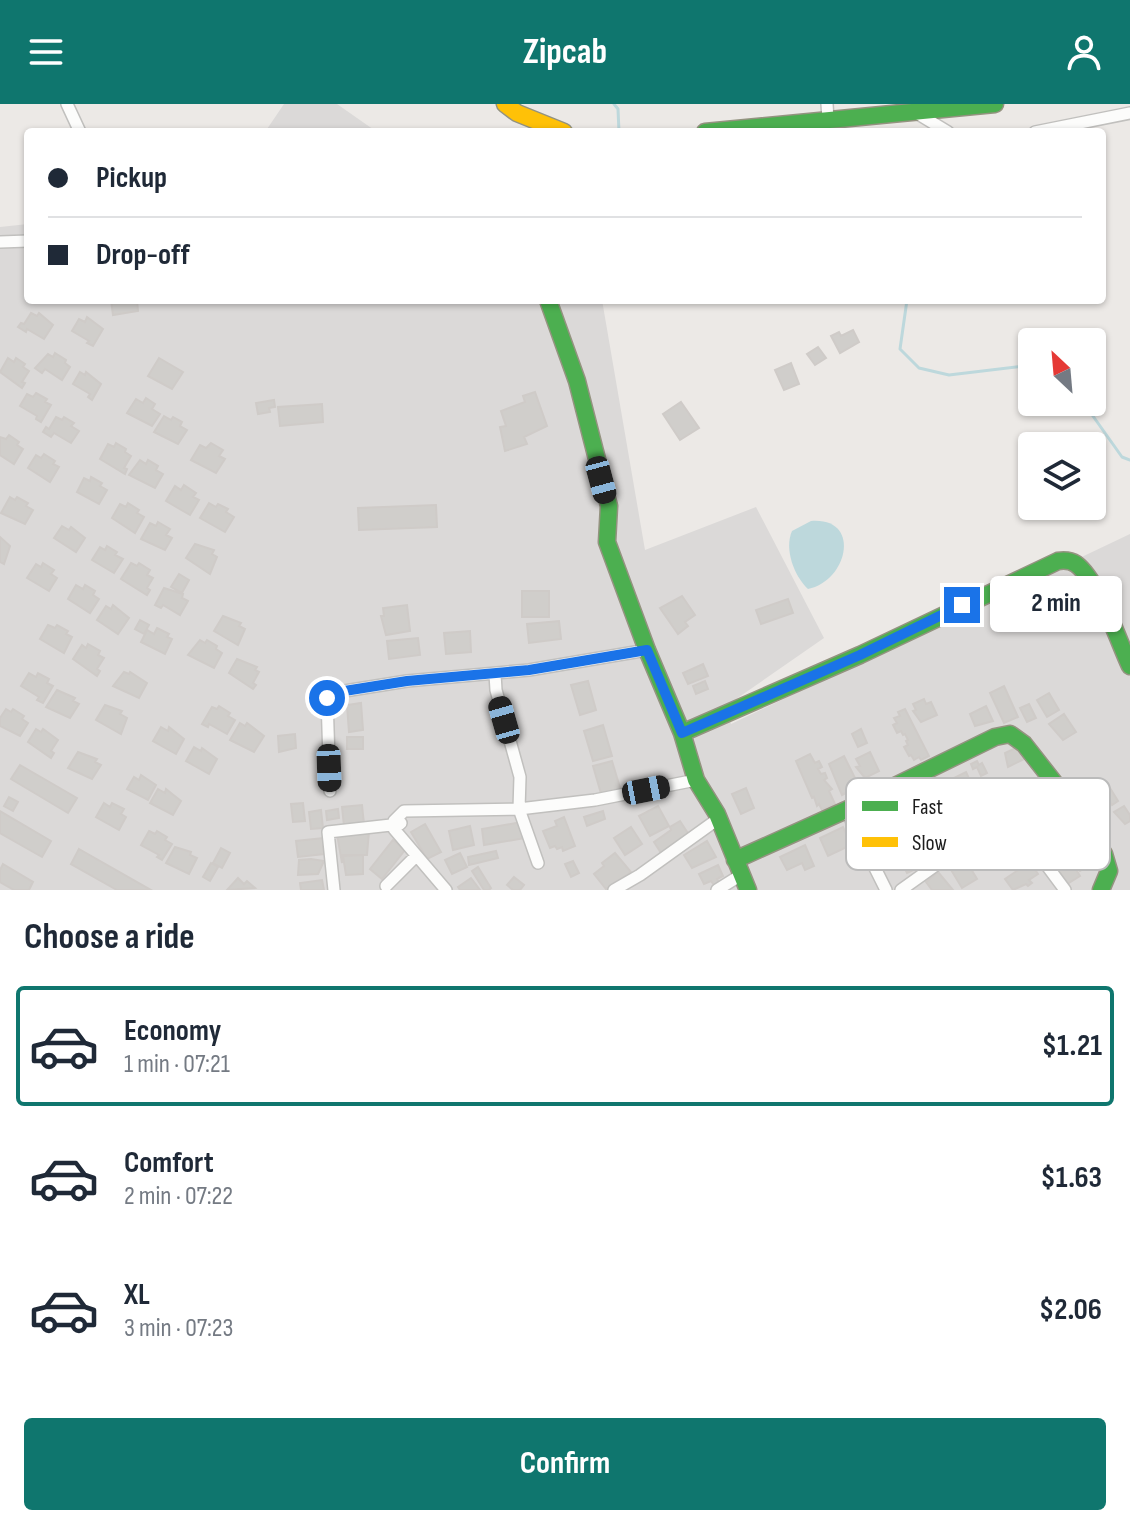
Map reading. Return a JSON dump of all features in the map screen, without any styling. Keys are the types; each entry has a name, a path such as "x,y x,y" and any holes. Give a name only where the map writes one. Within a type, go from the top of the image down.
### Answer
{"street":[{"path":"67,104 78,128"},
{"path":"505,104 517,113 554,128"},
{"path":"730,128 828,112 915,112 995,104"},
{"path":"915,112 941,128"},
{"path":"1055,128 1130,113"},
{"path":"0,242 24,241"},
{"path":"549,304 577,381 609,506 607,542 682,733 696,780 718,819 742,875"},
{"path":"682,733 860,655 1051,562 1064,559 1078,564 1091,581 1130,666"},
{"path":"330,791 327,698 332,693 407,681 495,674 647,650"},
{"path":"495,674 496,690 520,777 519,809 538,863"},
{"path":"911,778 995,737 1010,734 1024,744 1049,778"},
{"path":"401,823 394,821 398,815 412,810 519,809 595,800 696,780"},
{"path":"717,890 846,810"},
{"path":"614,890 718,819"},
{"path":"401,823 394,829 440,887"},
{"path":"334,890 328,832 401,823"},
{"path":"386,886 416,856"},
{"path":"876,870 886,890"},
{"path":"901,890 929,870"},
{"path":"1050,870 1065,890"},
{"path":"1101,890 1108,880 1109,870"}],"shaded area":[{"path":"284,104 337,104 371,128 268,128"},
{"path":"24,224 24,304 603,304 645,550 756,507 824,638 726,706 731,724 1130,534 1130,890 0,890 0,227"}],"water":[{"path":"811,521 827,522 838,529 844,550 833,574 822,584 808,589 795,570 789,546 792,531"}],"building":[{"path":"112,304 137,304 138,311 113,315"},
{"path":"31,313 37,316 39,313 53,325 44,339 18,327"},
{"path":"87,317 103,329 93,346 72,331 79,319 85,322"},
{"path":"853,330 859,342 840,353 831,336 839,332 841,336"},
{"path":"818,347 826,358 815,365 807,354"},
{"path":"55,353 70,367 62,380 45,369 42,373 35,368 48,354 53,357"},
{"path":"8,358 14,362 16,358 29,371 22,388 0,372"},
{"path":"159,358 183,372 172,389 148,376"},
{"path":"791,363 799,384 784,390 775,370"},
{"path":"80,372 85,375 86,372 101,384 92,400 88,397 90,394 73,384"},
{"path":"535,392 547,426 524,437 527,444 505,451 500,427 506,426 501,411 525,402 523,396"},
{"path":"36,393 51,405 41,422 20,406 27,394 33,397"},
{"path":"146,398 155,404 152,409 160,414 152,426 127,413 136,399 143,403"},
{"path":"274,400 275,407 269,408 270,412 258,414 256,403"},
{"path":"681,402 699,428 680,440 663,414"},
{"path":"322,404 323,422 280,426 278,407"},
{"path":"164,416 182,422 180,426 187,430 178,444 154,432"},
{"path":"56,417 62,420 64,417 74,423 71,426 79,431 71,443 54,433 51,437 43,432 46,427 49,429"},
{"path":"9,435 23,449 14,464 0,455 0,437 6,439"},
{"path":"116,443 131,456 124,468 127,469 125,474 100,459 108,444 114,447"},
{"path":"211,443 223,450 219,456 225,459 216,473 191,460 200,445 206,448"},
{"path":"44,454 59,467 50,482 28,468 36,455 41,458"},
{"path":"140,460 146,464 148,460 158,466 156,470 163,474 155,488 129,475"},
{"path":"91,477 107,490 99,504 77,492 84,478 90,481"},
{"path":"184,485 196,493 193,497 199,500 190,515 166,501 175,486 181,490"},
{"path":"10,497 28,503 26,506 33,510 25,524 1,513"},
{"path":"128,503 144,517 135,533 112,518 120,504 126,507"},
{"path":"209,503 228,509 226,512 234,517 225,532 200,518"},
{"path":"436,505 437,527 359,530 358,508"},
{"path":"158,522 170,529 166,535 172,538 165,550 141,539 150,523 156,526"},
{"path":"62,526 69,530 71,527 85,538 76,552 54,538"},
{"path":"0,537 10,546 4,564 0,562"},
{"path":"195,544 214,550 212,554 217,557 210,574 186,558"},
{"path":"107,546 123,559 114,573 92,560 100,547 105,550"},
{"path":"43,563 54,570 51,574 57,578 49,591 27,578 36,564 41,567"},
{"path":"131,563 137,566 139,563 150,570 147,575 153,578 147,595 121,579"},
{"path":"179,574 189,580 182,593 171,587"},
{"path":"76,585 83,589 85,585 95,591 93,595 99,599 90,613 68,599"},
{"path":"164,588 183,594 182,598 188,601 180,615 163,605 161,608 155,605"},
{"path":"522,591 549,591 549,617 522,617"},
{"path":"682,596 695,615 685,622 688,626 678,634 660,608"},
{"path":"788,599 793,613 761,624 756,610"},
{"path":"113,605 129,618 118,634 97,620 106,606 111,609"},
{"path":"407,605 410,631 386,635 381,616 384,616 383,608"},
{"path":"223,616 241,623 239,626 245,629 238,645 214,631"},
{"path":"140,620 149,625 144,634 135,629"},
{"path":"559,621 561,639 529,643 527,624"},
{"path":"48,625 55,628 57,625 72,637 64,653 40,639"},
{"path":"157,628 172,639 165,654 141,642 147,630 154,634"},
{"path":"470,631 471,652 446,654 444,633"},
{"path":"418,638 420,655 389,659 387,641"},
{"path":"200,640 205,643 207,640 222,653 214,668 188,655"},
{"path":"88,644 100,651 98,655 104,658 97,669 100,671 97,676 73,659 82,645 86,648"},
{"path":"237,659 257,667 255,670 259,672 253,689 229,673"},
{"path":"703,664 708,676 688,684 683,673"},
{"path":"124,672 130,672 147,683 139,698 113,686"},
{"path":"29,673 36,677 38,673 49,679 47,683 53,686 43,703 21,686"},
{"path":"588,681 596,710 580,715 571,685"},
{"path":"705,681 708,689 696,694 693,686"},
{"path":"1004,686 1018,717 1004,723 990,693"},
{"path":"57,690 75,698 73,701 79,704 70,718 46,707"},
{"path":"1049,693 1059,710 1047,717 1037,700"},
{"path":"924,699 926,704 931,702 937,715 921,722 913,711 916,710 913,704"},
{"path":"361,703 363,730 349,732 347,705"},
{"path":"1029,704 1036,718 1027,722 1020,708"},
{"path":"105,705 122,711 120,714 127,718 121,734 96,720"},
{"path":"219,706 235,720 227,734 209,724 208,727 202,724 212,707 217,709"},
{"path":"986,706 993,721 975,726 970,714"},
{"path":"6,709 11,712 13,709 24,716 22,719 28,723 20,736 0,726 0,718"},
{"path":"905,709 929,756 921,760 909,756 904,747 908,745 905,734 901,731 897,733 893,725 897,723 894,718 900,716 898,712"},
{"path":"1064,714 1076,732 1063,740 1049,724"},
{"path":"240,723 245,726 247,723 264,736 254,752 230,740"},
{"path":"603,725 612,756 593,761 584,731"},
{"path":"161,727 168,731 169,727 184,739 176,754 153,741"},
{"path":"36,729 41,732 43,729 58,740 51,751 54,753 51,758 28,742"},
{"path":"861,729 867,743 858,747 852,734"},
{"path":"295,734 296,748 279,752 278,736"},
{"path":"347,737 363,737 363,749 347,749"},
{"path":"1020,746 1026,758 1008,767 1005,753"},
{"path":"194,747 201,751 202,748 217,759 209,774 186,761"},
{"path":"78,752 97,759 95,762 101,765 92,779 68,768"},
{"path":"870,752 879,771 865,778 856,767 860,766 856,759"},
{"path":"810,754 815,763 819,761 822,767 818,769 821,774 825,773 827,778 824,780 832,789 829,791 835,804 822,810 812,798 796,761"},
{"path":"844,756 855,778 846,778 846,793 842,795 829,764"},
{"path":"612,761 621,791 602,797 593,766"},
{"path":"977,761 979,765 982,763 987,773 981,776 977,767 973,769 971,764"},
{"path":"20,765 77,798 68,813 11,779"},
{"path":"966,772 969,778 954,778"},
{"path":"141,775 156,785 148,800 127,789 134,777 139,780"},
{"path":"746,788 754,808 741,814 732,794"},
{"path":"1110,788 1118,801 1112,805 1110,802"},
{"path":"158,789 165,793 166,789 181,801 173,815 150,803"},
{"path":"9,797 18,802 13,811 4,806"},
{"path":"104,803 124,809 121,814 126,817 119,830 96,817"},
{"path":"303,803 305,821 293,822 291,804"},
{"path":"362,805 364,824 344,826 342,807"},
{"path":"658,806 669,826 650,836 639,816"},
{"path":"1124,806 1130,815 1130,821 1125,824 1114,812"},
{"path":"338,809 339,818 327,820 326,811"},
{"path":"321,810 323,828 311,829 309,812"},
{"path":"0,811 51,841 42,857 0,833"},
{"path":"603,811 605,819 587,826 584,817"},
{"path":"564,817 575,846 563,851 562,847 550,848 543,831 557,826 555,821"},
{"path":"680,821 691,838 663,856 654,842"},
{"path":"522,822 525,838 484,845 482,829"},
{"path":"425,824 441,852 427,859 411,832"},
{"path":"470,826 474,845 453,850 449,831"},
{"path":"631,827 642,844 625,855 614,838"},
{"path":"843,827 846,847 828,856 820,838"},
{"path":"149,831 155,834 157,831 172,844 162,860 141,845"},
{"path":"369,831 367,855 342,855 342,863 337,834"},
{"path":"323,838 324,854 298,857 296,841"},
{"path":"393,840 405,850 382,879 370,869"},
{"path":"707,841 716,857 692,868 684,855"},
{"path":"805,845 814,866 805,870 802,863 787,870 780,857"},
{"path":"175,847 191,852 190,855 197,858 189,874 166,863"},
{"path":"221,848 230,853 222,868 213,863"},
{"path":"79,849 151,890 117,890 71,864"},
{"path":"496,851 498,858 469,865 468,857"},
{"path":"460,853 467,867 452,874 445,860"},
{"path":"615,853 631,872 606,889 594,874"},
{"path":"363,855 363,874 346,875 343,856"},
{"path":"299,860 324,861 318,874 298,875"},
{"path":"573,861 579,873 571,877 565,864"},
{"path":"211,863 218,867 210,881 203,877"},
{"path":"3,864 33,882 29,890 14,890 0,882"},
{"path":"718,865 723,876 717,879 719,883 714,885 711,881 704,884 699,874"},
{"path":"478,867 491,888 489,890 484,890 472,871"},
{"path":"951,870 972,870 977,879 962,888"},
{"path":"1018,870 1035,870 1038,874 1029,880 1032,883 1028,886 1026,884 1013,890 1005,879"},
{"path":"1053,870 1076,870 1080,876 1067,884 1061,874 1057,876"},
{"path":"938,872 953,890 932,890 926,882"},
{"path":"514,877 524,885 520,890 513,890 507,885"},
{"path":"238,878 244,884 247,881 255,888 227,890"},
{"path":"471,878 480,890 460,890 458,887"},
{"path":"322,880 324,890 301,890 300,883"}],"waterway":[{"path":"614,104 618,109 619,128"},
{"path":"906,304 900,349 919,368 949,375 1018,367"},
{"path":"1093,416 1122,457 1130,460"}],"traffic: fast":[{"path":"746,128 995,104"},
{"path":"549,304 577,381 609,506 607,542 682,733 696,780 717,814 748,890"},
{"path":"682,733 860,655 1058,561 1076,564 1092,583 1130,666"},
{"path":"911,778 995,737 1010,734 1024,744 1051,778"},
{"path":"735,860 846,810"},
{"path":"1101,890 1109,870"}],"traffic: slow":[{"path":"505,104 517,113 554,128"}],"route":[{"path":"327,698 332,693 407,681 529,670 647,650 682,733 860,655 962,605"}]}
